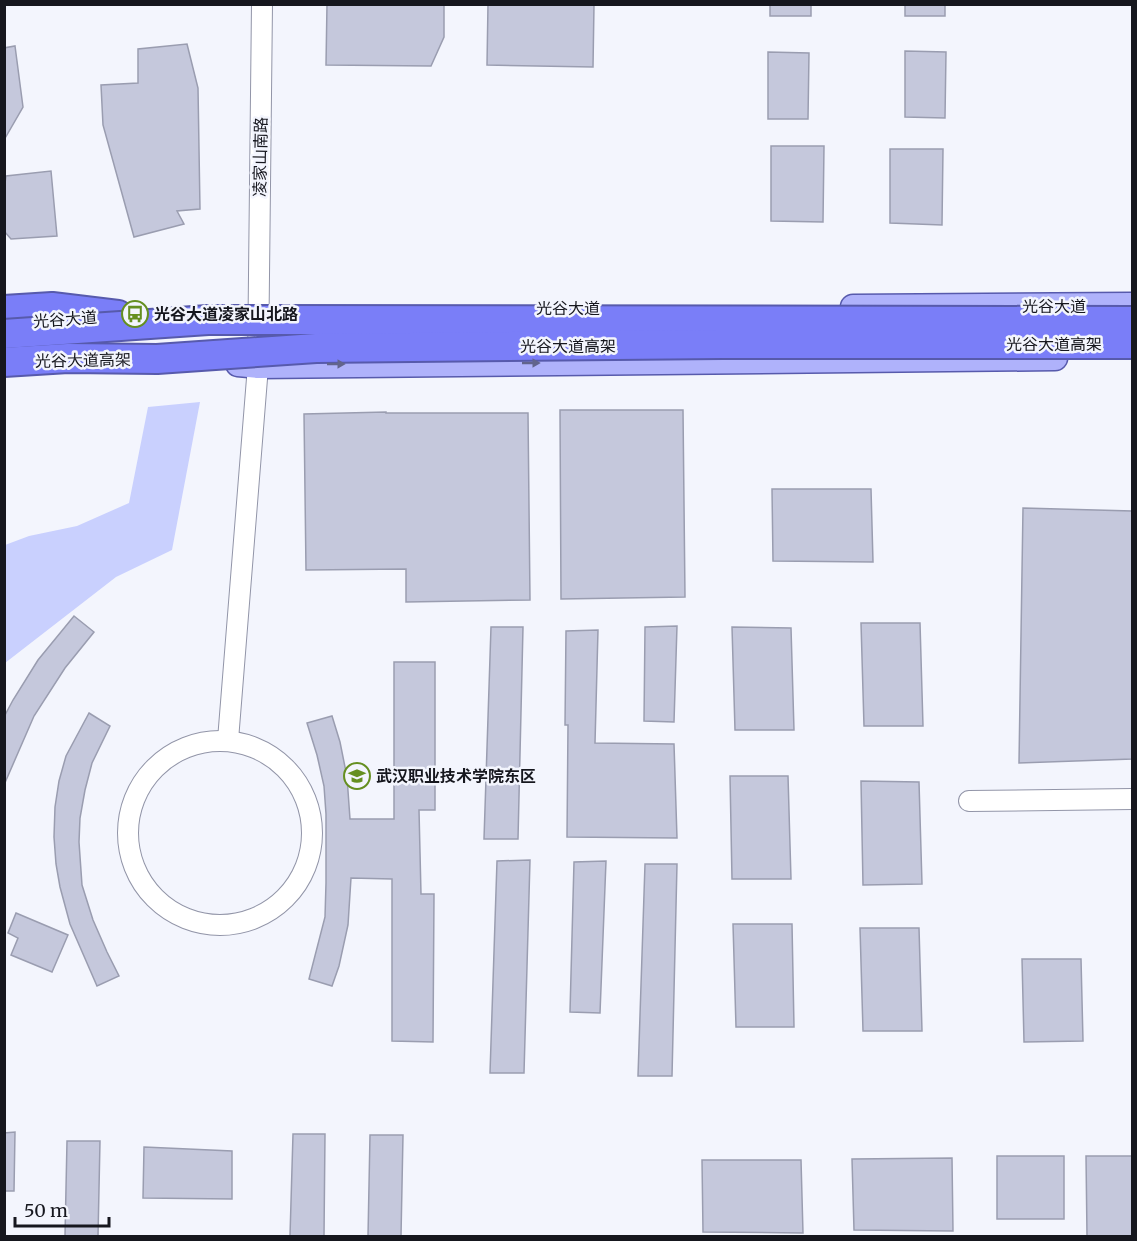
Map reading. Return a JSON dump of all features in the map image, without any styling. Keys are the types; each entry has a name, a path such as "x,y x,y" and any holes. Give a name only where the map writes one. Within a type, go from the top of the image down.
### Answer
{"highway":[{"path":"4,310 52,307 118,315"},
{"name":"光谷大道高架","path":"4,334 208,320 1132,321"},
{"name":"光谷大道高架","path":"4,362 68,358 157,359 316,348 722,344 1132,344"},
{"path":"4,382 69,376 157,359"}],"main road":[{"name":"光谷大道","path":"4,323 208,309 1132,306"},
{"path":"4,368 202,362 258,366 1132,357"}],"street":[{"name":"凌家山南路","path":"228,740 258,366 262,4"},
{"path":"228,740 259,748 285,767 304,793 312,824 310,856 297,885 274,908 246,922 216,926 187,920 162,906 142,884 130,856 127,827 134,798 149,772 171,753 198,742 228,740"},
{"path":"969,801 1132,799"}],"shaded area":[{"path":"200,402 172,550 116,577 5,663 5,545 29,536 77,526 129,503 148,407"}],"building":[{"path":"327,4 444,4 444,37 431,66 326,65"},
{"path":"488,4 594,5 593,67 487,65"},
{"path":"770,4 811,4 811,16 770,16"},
{"path":"905,4 945,4 945,16 905,16"},
{"path":"187,44 198,88 200,209 177,211 184,224 134,237 103,125 101,85 138,83 138,49"},
{"path":"15,46 23,107 4,140 4,48"},
{"path":"905,51 946,52 945,118 905,117"},
{"path":"768,52 809,53 808,119 768,119"},
{"path":"771,146 824,146 823,222 771,221"},
{"path":"890,149 943,149 942,225 890,223"},
{"path":"51,171 57,236 11,239 4,231 6,176"},
{"path":"560,410 683,410 685,597 561,599"},
{"path":"528,413 530,600 406,602 406,569 306,570 304,414"},
{"path":"772,489 871,489 873,562 773,561"},
{"path":"1023,508 1132,511 1132,759 1019,763"},
{"path":"74,616 94,632 65,668 34,716 4,785 4,717 38,660"},
{"path":"861,623 920,623 923,726 864,726"},
{"path":"677,626 674,722 644,721 645,627"},
{"path":"491,627 523,627 518,839 484,839"},
{"path":"732,627 791,628 794,730 735,730"},
{"path":"598,630 595,743 674,744 677,838 567,837 566,631"},
{"path":"394,662 435,662 435,810 419,810 421,894 434,894 433,1042 392,1041 392,879 351,878 348,925 332,986 309,979 325,917 326,814 324,786 307,723 332,716 347,777 350,819 394,819"},
{"path":"89,713 110,726 92,763 80,818 82,885 93,920 119,976 97,986 70,924 60,887 54,837 55,807 66,756"},
{"path":"730,776 788,776 791,879 732,879"},
{"path":"861,781 919,782 922,884 863,885"},
{"path":"530,860 524,1073 490,1073 497,861"},
{"path":"606,861 600,1013 570,1012 574,862"},
{"path":"645,864 677,864 672,1076 638,1076"},
{"path":"16,913 68,935 52,972 11,955 18,938 8,933"},
{"path":"733,924 792,924 794,1027 736,1027"},
{"path":"860,928 919,928 922,1031 863,1031"},
{"path":"1022,959 1081,959 1083,1041 1024,1042"},
{"path":"15,1132 14,1191 4,1191 4,1133"},
{"path":"293,1134 325,1134 324,1236 290,1236"},
{"path":"370,1135 403,1135 401,1236 368,1236"},
{"path":"67,1141 100,1141 98,1236 65,1236"},
{"path":"144,1147 232,1151 232,1199 143,1198"},
{"path":"997,1156 1064,1156 1064,1219 997,1219"},
{"path":"1086,1156 1132,1156 1132,1236 1087,1236"},
{"path":"952,1158 953,1231 854,1230 852,1159"},
{"path":"702,1160 801,1160 803,1233 703,1232"}],"place":[{"name":"光谷大道凌家山北路","path":"135,314"},
{"name":"武汉职业技术学院东区","path":"357,776"}]}
